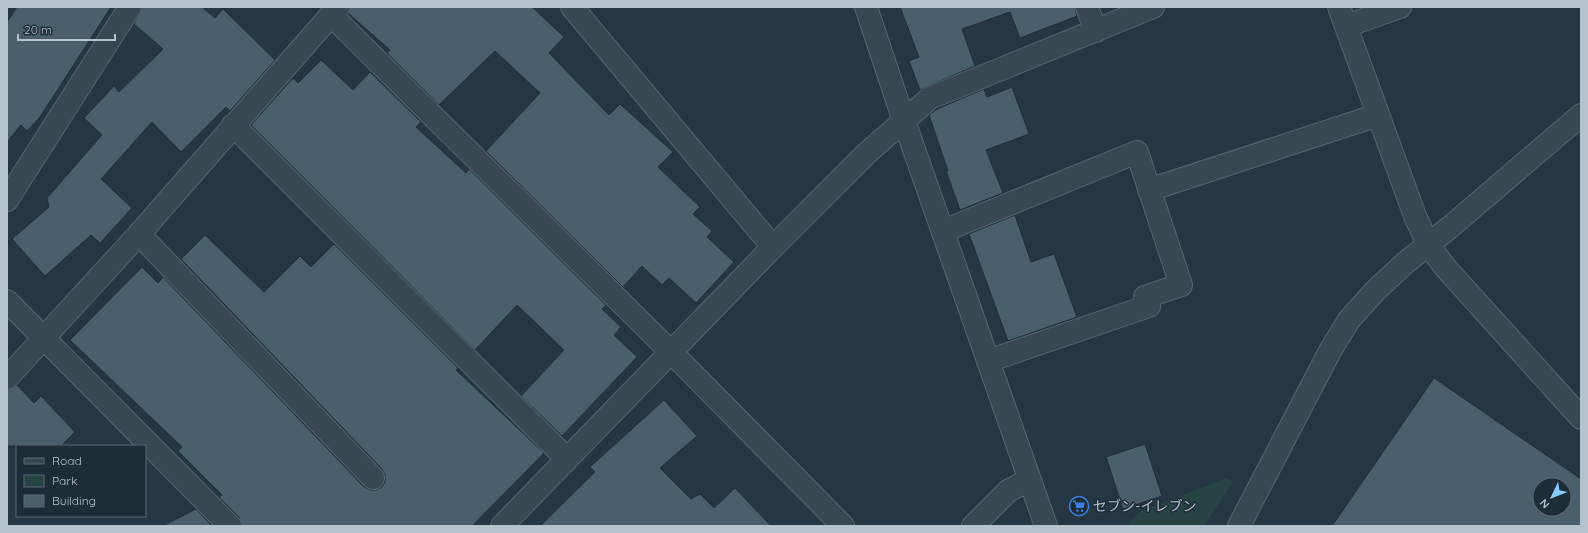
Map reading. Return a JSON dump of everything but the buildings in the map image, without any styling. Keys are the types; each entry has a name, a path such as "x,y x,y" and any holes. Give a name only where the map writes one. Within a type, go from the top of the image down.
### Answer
{"street":[{"path":"7,200 130,7"},
{"path":"572,7 773,247"},
{"path":"866,7 904,121 1046,526"},
{"path":"1087,7 1096,30"},
{"path":"502,526 670,351 867,153 930,98 1153,7"},
{"path":"1400,7 1343,16 1415,216 1428,244 1444,266 1581,418"},
{"path":"7,378 139,234 334,11 843,526"},
{"path":"1239,526 1330,351 1349,320 1375,291 1581,114"},
{"path":"1149,190 1378,115"},
{"path":"233,125 567,459"},
{"path":"943,230 1137,152 1181,285 1145,297 1148,306 988,361"},
{"path":"139,234 372,478"},
{"path":"7,300 230,526"},
{"path":"973,526 1008,491 1029,480"}],"green space":[{"path":"1227,478 1233,482 1204,526 1131,526 1131,520 1141,511"}],"place":[{"name":"セブン-イレブン","path":"1079,506"}]}
